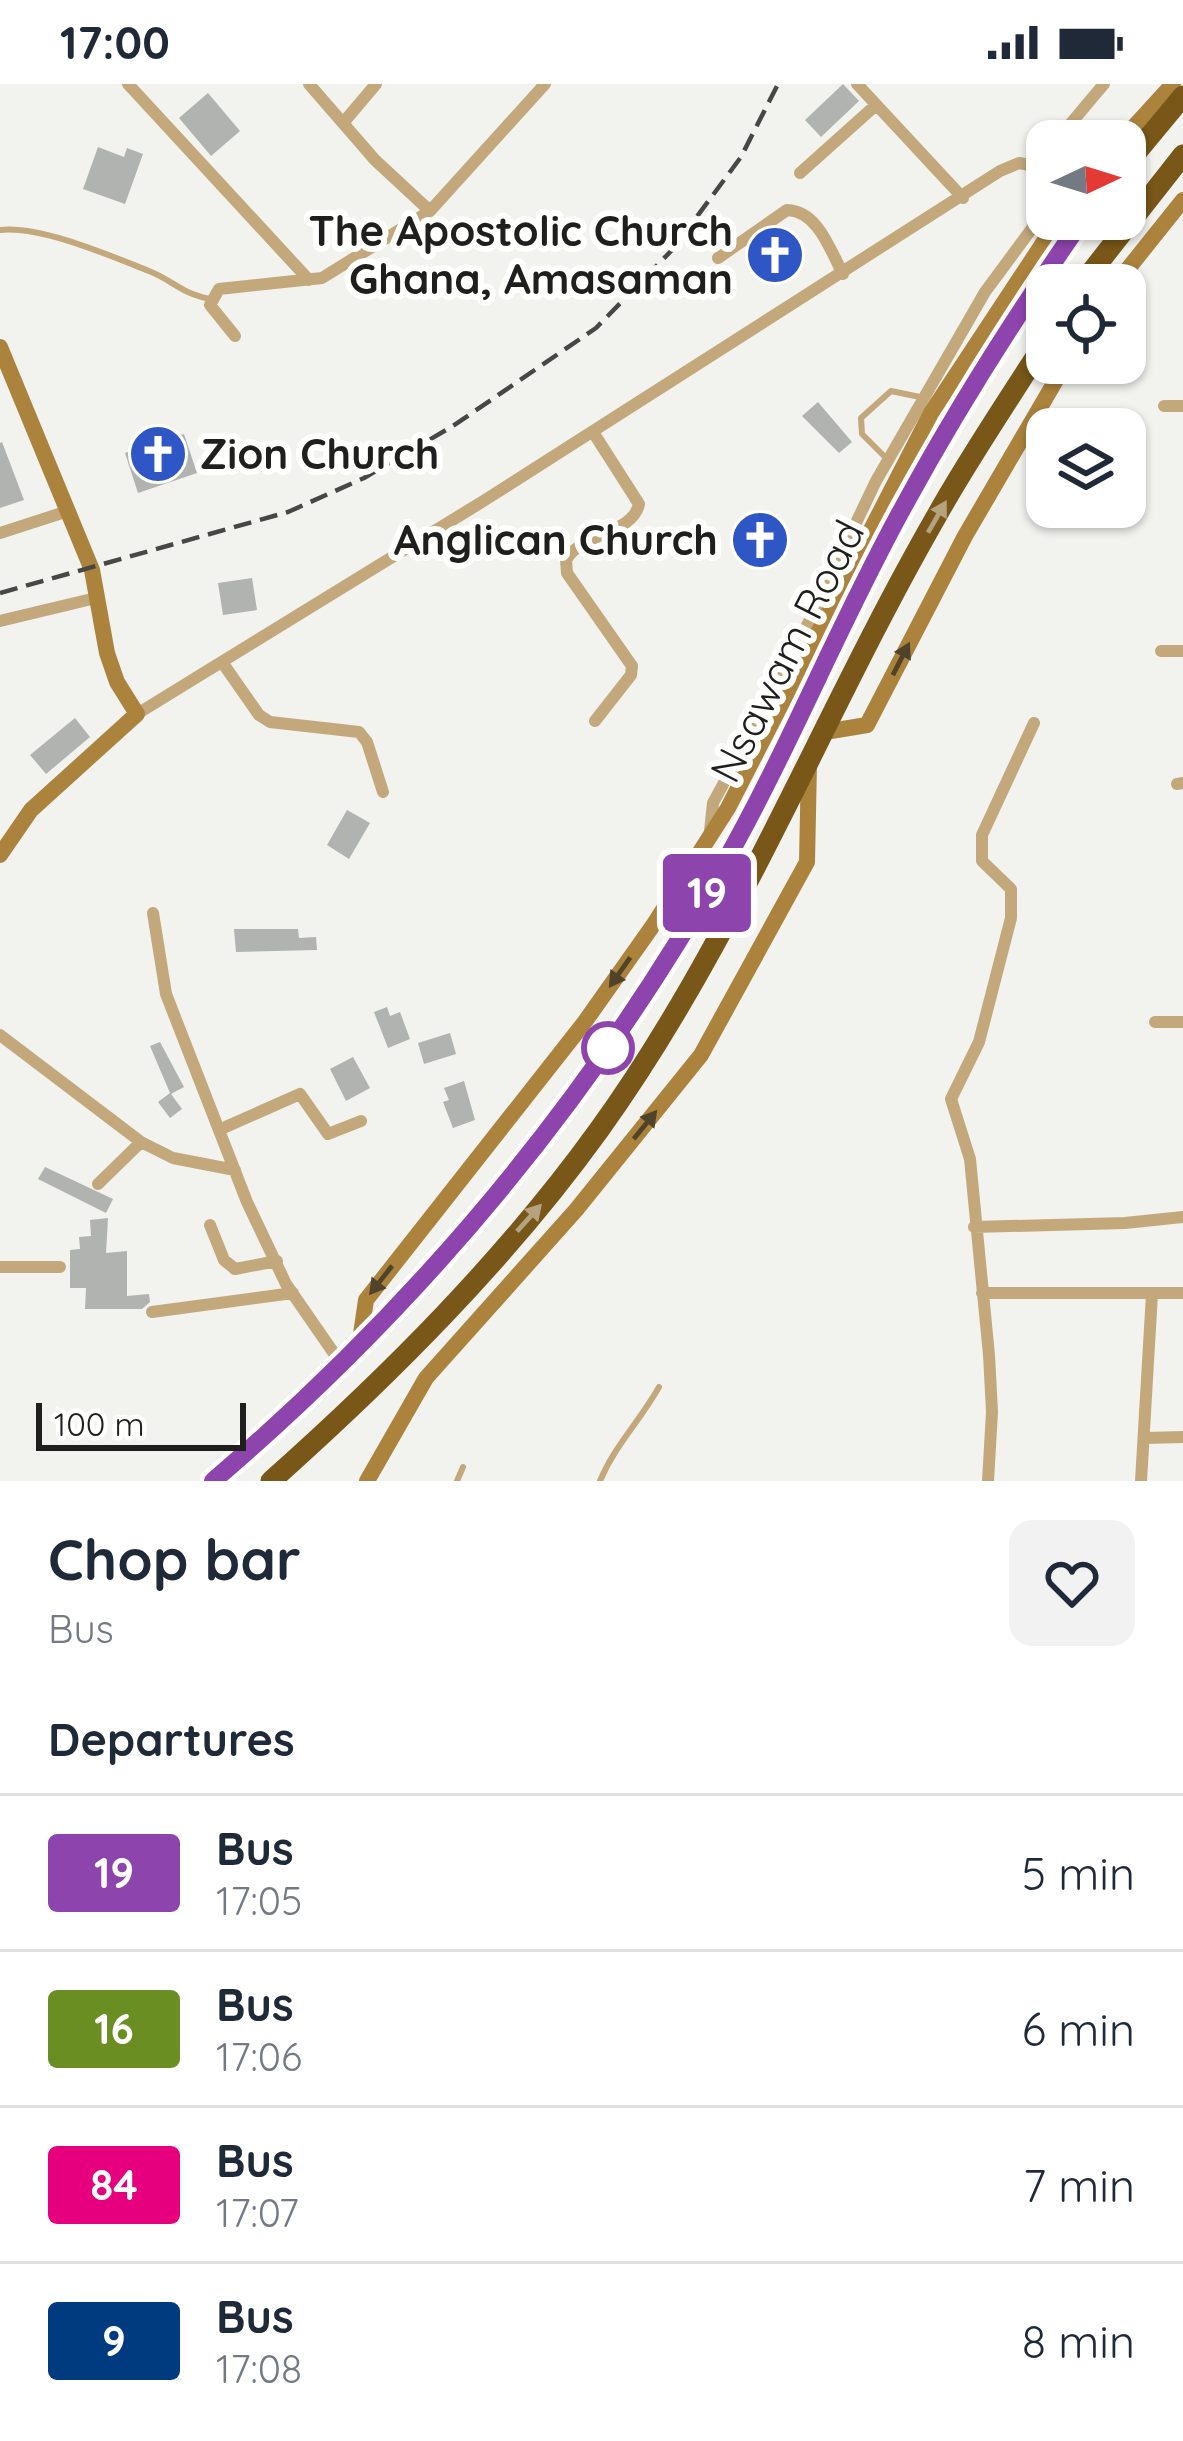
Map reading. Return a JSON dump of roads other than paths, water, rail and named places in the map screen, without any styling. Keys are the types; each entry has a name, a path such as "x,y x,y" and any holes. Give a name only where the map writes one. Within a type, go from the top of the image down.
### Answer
{"highway":[{"path":"1146,141 1183,96"},
{"path":"1097,264 1183,155"},
{"name":"Nsawam Road","path":"213,1481 359,1348 482,1216 565,1110 724,865 904,505 1007,330 1069,240"},
{"name":"Nsawam Road","path":"271,1481 432,1327 548,1197 601,1127 690,988 936,517 1026,373"}],"main road":[{"path":"1140,120 1173,84"},
{"path":"1132,264 1183,200"},
{"path":"359,1348 366,1300 584,1023 710,836 931,413 1045,240"},
{"path":"0,347 92,570 117,682 137,714 31,810 0,855"},
{"path":"825,732 867,725 965,536 1054,384"},
{"path":"367,1481 426,1378 576,1210 701,1055 807,862 809,763"}],"street":[{"path":"128,84 310,281"},
{"path":"309,84 430,211"},
{"path":"343,123 376,84"},
{"path":"235,336 213,314 211,299 226,286 322,278 430,211 545,84"},
{"path":"857,84 962,198"},
{"path":"1074,120 1104,84"},
{"path":"800,173 876,105"},
{"path":"137,714 593,432 1000,171 1026,164"},
{"path":"718,258 788,210 800,210 811,217 843,274"},
{"path":"710,836 713,803 791,659 888,460 985,292 1026,236"},
{"path":"1164,406 1183,406"},
{"path":"593,432 639,504 632,518 579,546 566,560 567,573 632,666 631,675 595,721"},
{"path":"0,533 68,511"},
{"path":"0,621 96,598"},
{"path":"1161,651 1183,651"},
{"path":"222,662 259,715 270,722 359,732 367,742 383,792"},
{"path":"988,1481 992,1412 970,1160 951,1100 979,1042 1012,898 1011,889 982,861 980,849 1000,789 1034,723"},
{"path":"153,913 160,974 235,1170 293,1293 342,1365"},
{"path":"1155,1022 1183,1022"},
{"path":"0,1035 141,1142 173,1158 235,1170"},
{"path":"221,1129 300,1094 328,1134 362,1121"},
{"path":"98,1184 141,1142"},
{"path":"974,1227 1183,1217"},
{"path":"210,1225 224,1260 235,1269 277,1261"},
{"path":"0,1267 60,1267"},
{"path":"152,1312 293,1293"},
{"path":"982,1293 1183,1293"},
{"path":"1141,1481 1152,1294"},
{"path":"1147,1438 1183,1437"}],"lane":[{"path":"0,230 45,235 153,273 181,292 211,299"},
{"path":"888,460 862,434 861,418 891,391 911,392 924,399"},
{"path":"599,1481 616,1446 638,1424 659,1387"},
{"path":"457,1481 463,1467"}],"railway":[{"path":"0,593 288,512 364,478 453,426 596,328 673,249 741,157 778,84"}],"place":[{"name":"The Apostolic Church Ghana, Amasaman","path":"775,255"},
{"name":"Zion Church","path":"158,454"},
{"name":"Anglican Church","path":"760,540"}]}
